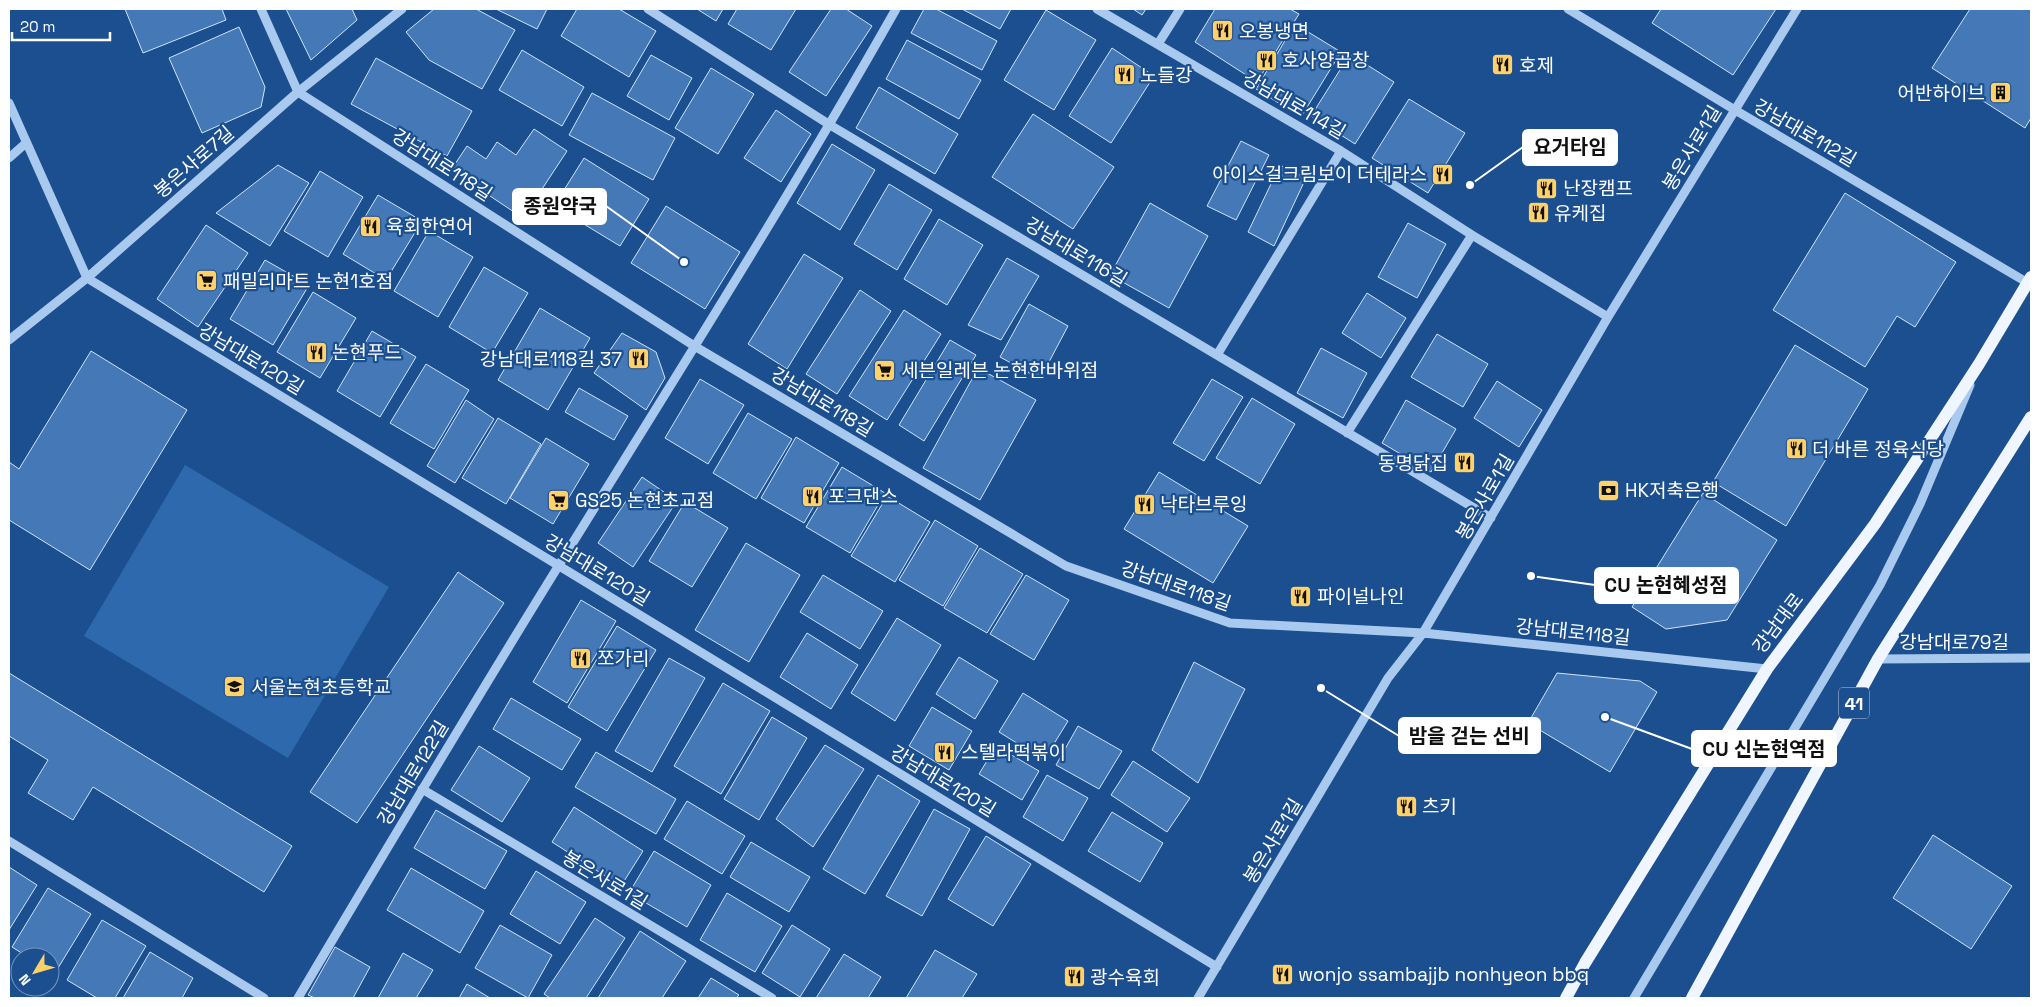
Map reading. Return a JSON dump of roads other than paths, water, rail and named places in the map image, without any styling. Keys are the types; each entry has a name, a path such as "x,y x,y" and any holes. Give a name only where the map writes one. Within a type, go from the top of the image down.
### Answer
{"main road":[{"name":"강남대로","path":"1566,998 1585,963 1767,668 1875,524 1979,364 2030,280"},
{"name":"41","path":"1692,998 1878,659 2031,417"}],"street":[{"path":"261,9 298,92"},
{"name":"봉은사로7길","path":"9,340 87,278 298,92 402,9"},
{"name":"강남대로116길","path":"648,9 830,125 1491,518"},
{"path":"559,565 696,347 830,125 896,9"},
{"name":"강남대로114길","path":"1097,9 1342,151 1472,235 1608,317"},
{"path":"1158,44 1180,9"},
{"name":"강남대로112길","path":"1568,9 1734,110 2030,280"},
{"name":"봉은사로1길","path":"1198,998 1388,678 1423,633 1608,317 1797,9"},
{"name":"강남대로118길","path":"298,92 696,347 1066,566 1230,623 1423,633 1767,668"},
{"path":"9,103 87,278"},
{"path":"9,158 26,143"},
{"path":"1217,355 1342,151"},
{"path":"1347,433 1472,235"},
{"name":"강남대로120길","path":"87,278 1216,967"},
{"path":"1634,998 1880,585 1920,504 1979,364"},
{"name":"강남대로122길","path":"298,998 559,565"},
{"name":"강남대로79길","path":"1878,659 2031,658"},
{"name":"봉은사로1길","path":"422,790 772,998"},
{"path":"9,841 264,998"}],"place":[{"name":"오봉냉면","path":"1223,31"},
{"name":"호사양곱창","path":"1266,60"},
{"name":"호제","path":"1503,65"},
{"name":"노들강","path":"1124,75"},
{"name":"어반하이브","path":"2001,93"},
{"name":"아이스걸크림보이 더테라스","path":"1443,174"},
{"name":"요거타임","path":"1470,185"},
{"name":"난장캠프","path":"1547,188"},
{"name":"유케집","path":"1538,213"},
{"name":"육회한연어","path":"370,226"},
{"name":"종원약국","path":"684,262"},
{"name":"패밀리마트 논현1호점","path":"207,281"},
{"name":"논현푸드","path":"316,352"},
{"name":"강남대로118길 37","path":"638,359"},
{"name":"세븐일레븐 논현한바위점","path":"885,370"},
{"name":"더 바른 정육식당","path":"1796,449"},
{"name":"동명닭집","path":"1464,463"},
{"name":"HK저축은행","path":"1609,490"},
{"name":"포크댄스","path":"812,496"},
{"name":"GS25 논현초교점","path":"559,500"},
{"name":"낙타브루잉","path":"1144,504"},
{"name":"CU 논현혜성점","path":"1531,576"},
{"name":"파이널나인","path":"1301,596"},
{"name":"쪼가리","path":"581,658"},
{"name":"서울논현초등학교","path":"235,687"},
{"name":"밤을 걷는 선비","path":"1321,688"},
{"name":"CU 신논현역점","path":"1605,717"},
{"name":"스텔라떡볶이","path":"945,752"},
{"name":"츠키","path":"1406,806"},
{"name":"wonjo ssambajjb nonhyeon bbq","path":"1282,974"},
{"name":"광수육회","path":"1074,977"}]}
